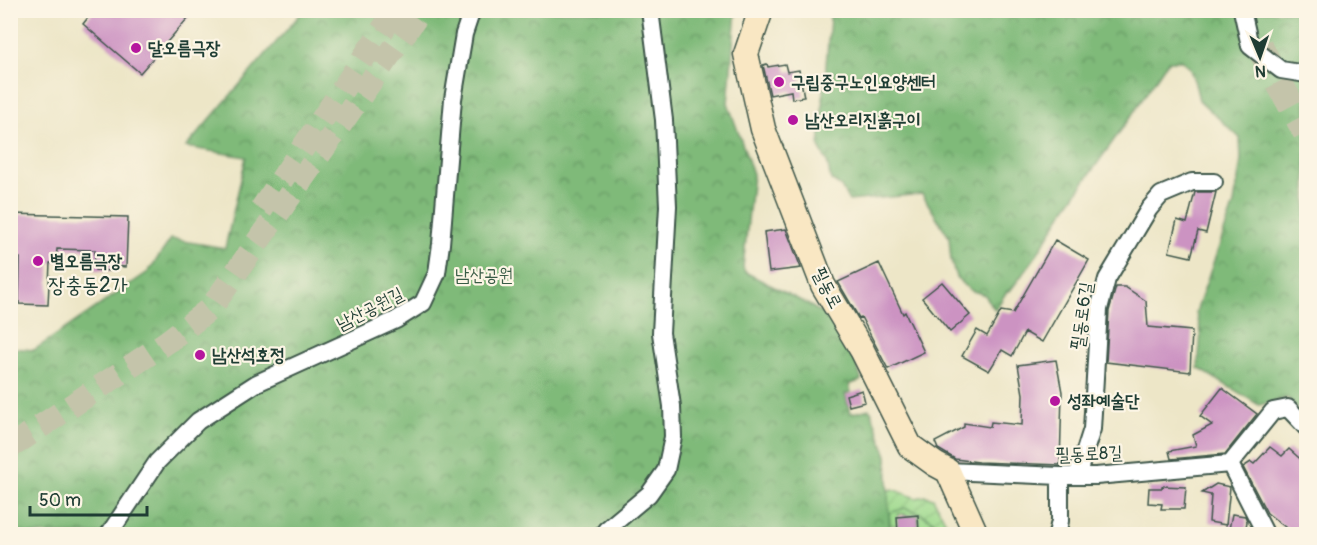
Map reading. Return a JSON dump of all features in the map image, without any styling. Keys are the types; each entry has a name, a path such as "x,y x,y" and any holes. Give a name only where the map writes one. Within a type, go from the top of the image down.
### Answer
{"street":[{"name":"남산공원길","path":"109,534 158,462 198,421 257,383 396,320 423,303 437,273 453,99 464,34 472,10"},
{"path":"603,534 649,494 666,470 673,437 672,406 661,333 668,206 664,120 650,10"},
{"name":"필동로","path":"761,10 746,54 763,129 823,285 862,350 910,446 948,471"},
{"path":"1242,10 1250,46 1281,70 1306,74"},
{"name":"필동로6길","path":"1077,476 1092,429 1099,309 1107,279 1149,209 1161,195 1192,182 1214,182"},
{"path":"1264,534 1230,465 1273,411 1288,408 1306,427"},
{"name":"필동로8길","path":"948,471 1096,476 1230,465"},
{"path":"948,471 976,534"},
{"path":"1058,534 1060,476"}],"green space":[{"name":"남산공원","path":"303,11 736,11 728,103 753,174 743,267 745,272 830,318 855,359 861,379 850,384 851,392 845,394 850,413 869,409 871,411 887,456 890,534 11,534 11,348 34,350 148,272 171,239 225,248 246,157 186,147"},
{"path":"828,11 1306,11 1306,417 1288,398 1259,405 1198,368 1201,332 1196,312 1234,204 1241,160 1240,138 1199,100 1189,67 1182,61 1168,61 1065,209 1034,259 1010,291 1007,291 995,310 985,295 970,290 956,277 951,261 949,237 922,194 849,201 841,187 831,180 827,161 819,147 830,19"},
{"path":"892,489 916,498 926,496 933,498 952,534 941,534 933,521 905,508 889,513 888,492"},
{"path":"905,508 933,521 941,534 919,533 918,515 898,514 898,526 890,525 889,513"}],"building":[{"name":"달오름극장","path":"94,10 195,10 140,73 83,24"},
{"name":"구립중구노인요양센터","path":"767,64 768,67 785,64 787,72 799,70 804,97 792,99 791,91 770,95 763,65"},
{"path":"1195,192 1216,192 1206,233 1198,231 1191,257 1169,252 1177,220 1187,223"},
{"name":"별오름극장","path":"10,214 128,217 126,267 111,266 111,271 95,270 95,250 57,249 56,263 50,263 48,305 19,304 20,258 10,258"},
{"path":"786,229 801,268 769,272 764,232"},
{"path":"1055,240 1089,260 1042,342 1025,332 1012,356 1002,350 989,371 962,356 977,330 987,336 1001,311 1013,313"},
{"path":"879,263 924,352 888,369 861,317 859,318 838,282"},
{"path":"942,282 970,315 950,332 922,298"},
{"path":"1116,287 1125,287 1146,301 1148,327 1192,331 1190,372 1106,362 1109,311"},
{"path":"1056,360 1062,392 1060,465 955,459 938,449 935,442 964,427 964,423 990,427 991,422 1022,425 1023,394 1018,365"},
{"path":"1222,388 1257,414 1225,454 1171,459 1169,451 1196,446 1193,435 1212,425 1200,416"},
{"path":"862,390 865,402 849,406 846,395"},
{"path":"1270,447 1282,456 1289,449 1306,464 1306,534 1294,534 1267,513 1243,467 1251,462 1254,464"},
{"path":"1216,484 1230,487 1226,525 1209,522 1211,495 1202,493"},
{"path":"1162,486 1186,487 1184,509 1161,509 1162,504 1148,503 1149,488 1162,488"},
{"path":"1232,514 1245,516 1247,521 1245,534 1228,534"},
{"path":"918,515 919,534 898,534 897,517"}],"tunnel":[{"path":"261,210 396,10"},
{"path":"10,447 167,342 211,308 421,10"},
{"path":"1259,46 1306,132"}],"place":[{"name":"달오름극장","path":"136,48"},
{"name":"구립중구노인요양센터","path":"779,82"},
{"name":"남산오리진흙구이","path":"793,120"},
{"name":"별오름극장","path":"38,261"},
{"name":"남산석호정","path":"200,355"},
{"name":"성좌예술단","path":"1055,401"}],"district":[{"name":"장충동2가","path":"88,285"}]}
